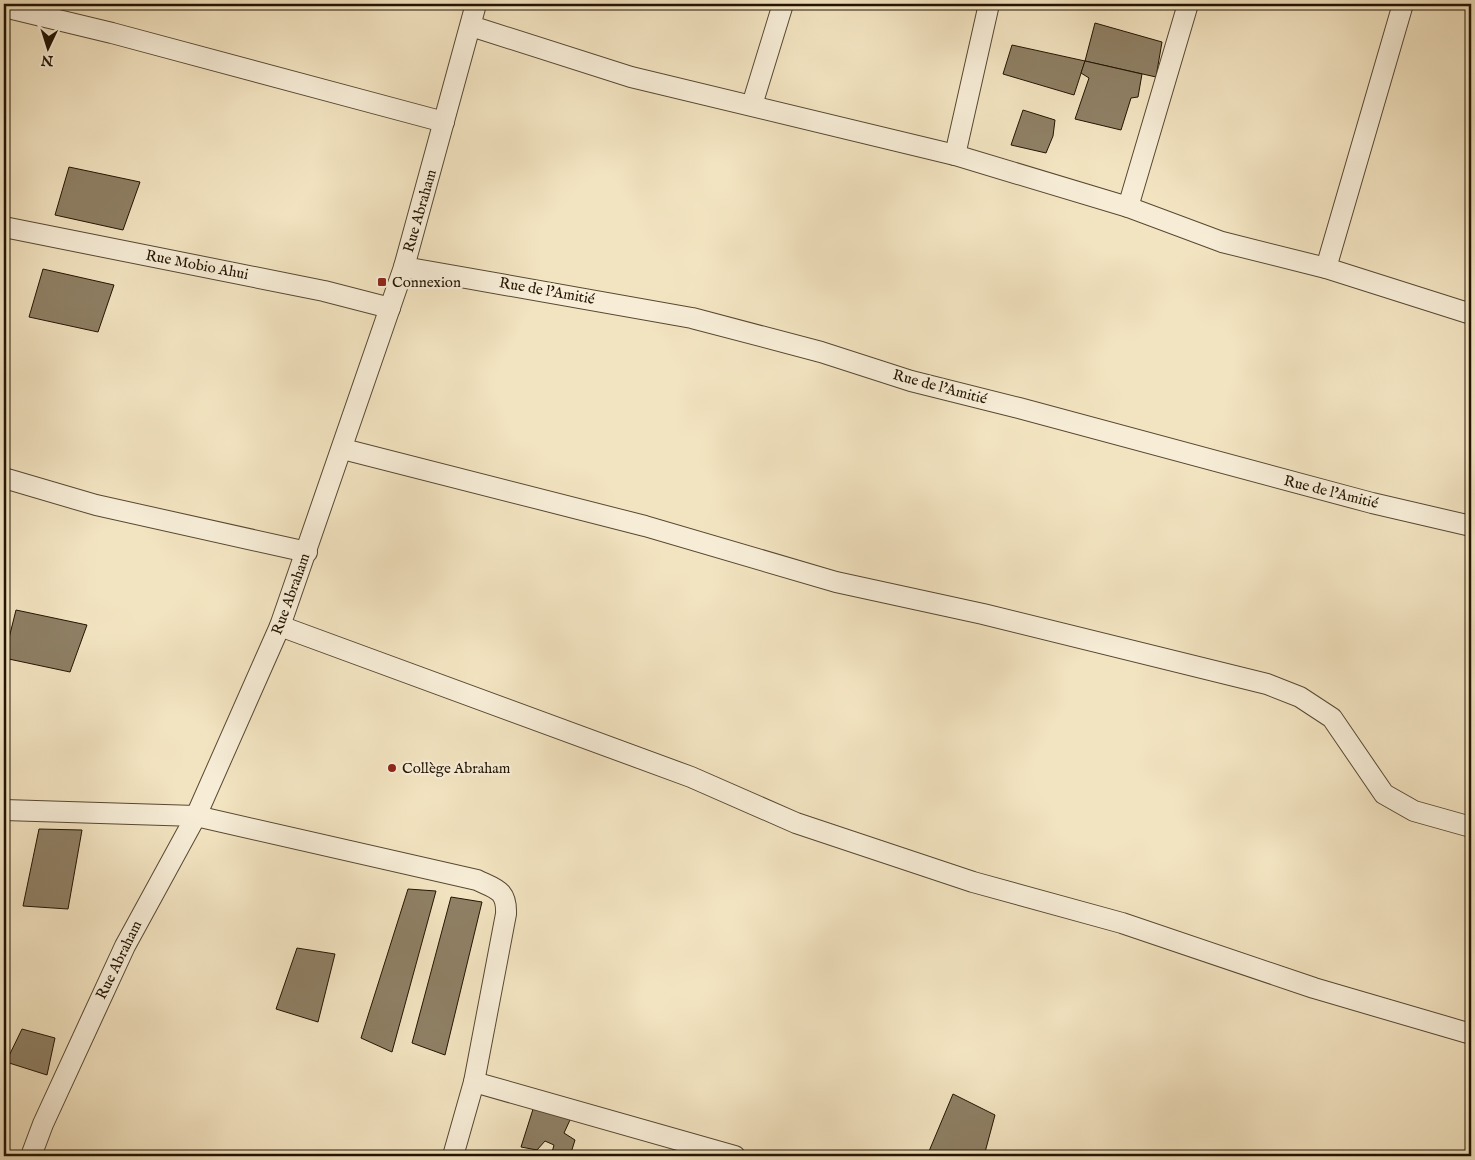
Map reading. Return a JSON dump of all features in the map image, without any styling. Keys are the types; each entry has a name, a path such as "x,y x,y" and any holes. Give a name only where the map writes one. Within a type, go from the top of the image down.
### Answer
{"street":[{"name":"Rue Abraham","path":"31,1156 43,1124 125,946 196,816 280,626 404,267 476,4"},
{"path":"752,105 783,4"},
{"path":"955,154 989,4"},
{"path":"1128,206 1188,4"},
{"path":"1326,268 1403,4"},
{"path":"4,7 112,33 444,122"},
{"path":"471,26 632,77 955,154 1128,206 1222,242 1326,268 1471,314"},
{"name":"Rue Mobio Ahui","path":"4,227 324,291 390,308"},
{"name":"Rue de l'Amitié","path":"404,267 692,318 821,352 911,381 1363,501 1471,526"},
{"path":"343,448 645,526 836,582 983,614 1267,684 1300,697 1332,718 1384,794 1414,811 1471,827"},
{"path":"4,478 96,505 307,552"},
{"path":"280,626 691,778 796,824 973,882 1122,924 1314,988 1471,1034"},
{"path":"4,810 196,816 477,880 499,891 506,899 506,914 474,1082 453,1156"},
{"path":"474,1082 735,1156"}],"building":[{"path":"1095,23 1162,42 1156,77 1085,61"},
{"path":"1012,45 1085,61 1074,95 1003,74"},
{"path":"1085,61 1142,74 1138,97 1131,98 1121,130 1075,119 1089,78 1081,73"},
{"path":"1023,110 1055,120 1053,136 1046,153 1011,145"},
{"path":"69,167 140,182 123,230 55,215"},
{"path":"43,269 114,285 98,332 29,317"},
{"path":"16,610 87,625 70,672 4,658"},
{"path":"39,829 82,830 68,909 23,906"},
{"path":"408,889 436,891 392,1052 361,1038"},
{"path":"451,897 482,902 445,1055 412,1043"},
{"path":"297,948 335,954 318,1022 276,1009"},
{"path":"22,1029 55,1038 47,1075 6,1062"},
{"path":"953,1094 995,1115 984,1156 927,1156"},
{"path":"534,1106 570,1120 564,1133 575,1140 570,1156 551,1156 554,1145 545,1141 537,1150 521,1147"}],"place":[{"name":"Connexion","path":"382,282"},
{"name":"Collège Abraham","path":"392,768"}]}
